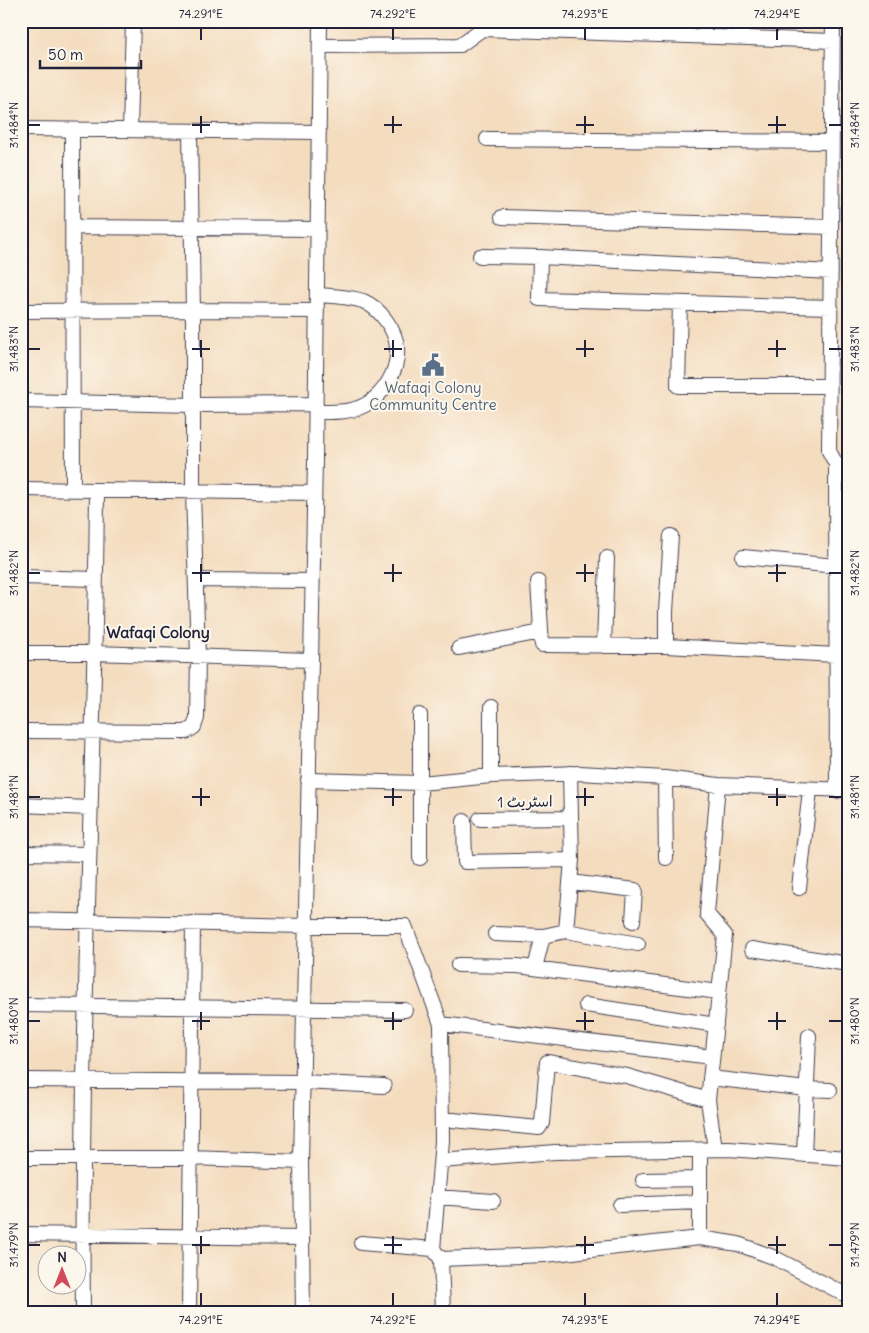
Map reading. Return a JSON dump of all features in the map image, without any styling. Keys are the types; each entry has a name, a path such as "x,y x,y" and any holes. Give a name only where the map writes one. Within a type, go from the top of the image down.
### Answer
{"street":[{"path":"130,130 133,21"},
{"path":"303,1312 302,1082 316,408 320,21"},
{"path":"308,780 421,783 491,776 570,773 665,778 718,785 842,790 836,655 842,462 829,451 833,21"},
{"path":"320,46 460,45 482,29 833,41"},
{"path":"21,129 319,132"},
{"path":"72,130 73,490"},
{"path":"21,730 186,732 194,727 197,718 198,656 193,491 193,310 190,131"},
{"path":"487,138 832,142"},
{"path":"502,217 831,227"},
{"path":"73,227 318,230"},
{"path":"480,256 540,257 831,272"},
{"path":"540,257 539,299 831,308"},
{"path":"21,402 316,408 344,412 364,406 382,392 394,370 398,348 391,327 378,311 363,301 317,295"},
{"path":"680,303 678,386 829,386"},
{"path":"21,311 193,310 317,312"},
{"path":"21,489 314,493"},
{"path":"83,1312 82,1235 85,1005 97,490"},
{"path":"666,646 666,611 671,536"},
{"path":"743,557 840,572"},
{"path":"604,646 607,558"},
{"path":"21,577 96,579"},
{"path":"196,580 312,581"},
{"path":"538,582 542,645 666,646 836,655"},
{"path":"459,648 541,632"},
{"path":"21,653 94,653 311,660"},
{"path":"491,707 491,776"},
{"path":"420,715 420,858"},
{"path":"566,931 572,860 570,773"},
{"path":"665,778 666,858"},
{"path":"715,1149 708,1100 725,935 707,914 718,785"},
{"path":"800,888 810,790"},
{"path":"21,806 89,808"},
{"name":"اسٹریٹ 1","path":"480,819 571,818"},
{"path":"464,821 465,862 572,860"},
{"path":"21,853 88,854"},
{"path":"570,882 636,890 633,920"},
{"path":"21,920 305,926 405,926 440,1024 442,1119 441,1161 437,1197 437,1254 443,1312"},
{"path":"188,1312 193,923"},
{"path":"495,934 543,936 566,931 638,944"},
{"path":"535,968 543,936"},
{"path":"752,949 848,964"},
{"path":"458,965 518,966 719,992"},
{"path":"21,1005 405,1010"},
{"path":"586,1005 716,1025"},
{"path":"440,1024 712,1057"},
{"path":"804,1155 809,1036"},
{"path":"442,1119 539,1128 542,1123 547,1062 627,1076 708,1100"},
{"path":"710,1078 830,1090"},
{"path":"21,1080 302,1082 384,1086"},
{"path":"441,1161 555,1152 715,1149 848,1158"},
{"path":"700,1150 700,1238"},
{"path":"21,1158 190,1158 301,1162"},
{"path":"643,1180 700,1179"},
{"path":"437,1197 493,1201"},
{"path":"620,1205 700,1202"},
{"path":"21,1234 302,1238"},
{"path":"361,1243 437,1254 545,1255 700,1238 738,1244 773,1257 848,1296"}],"place":[{"name":"Wafaqi Colony Community Centre","path":"433,365"}],"district":[{"name":"Wafaqi Colony","path":"158,632"}]}
